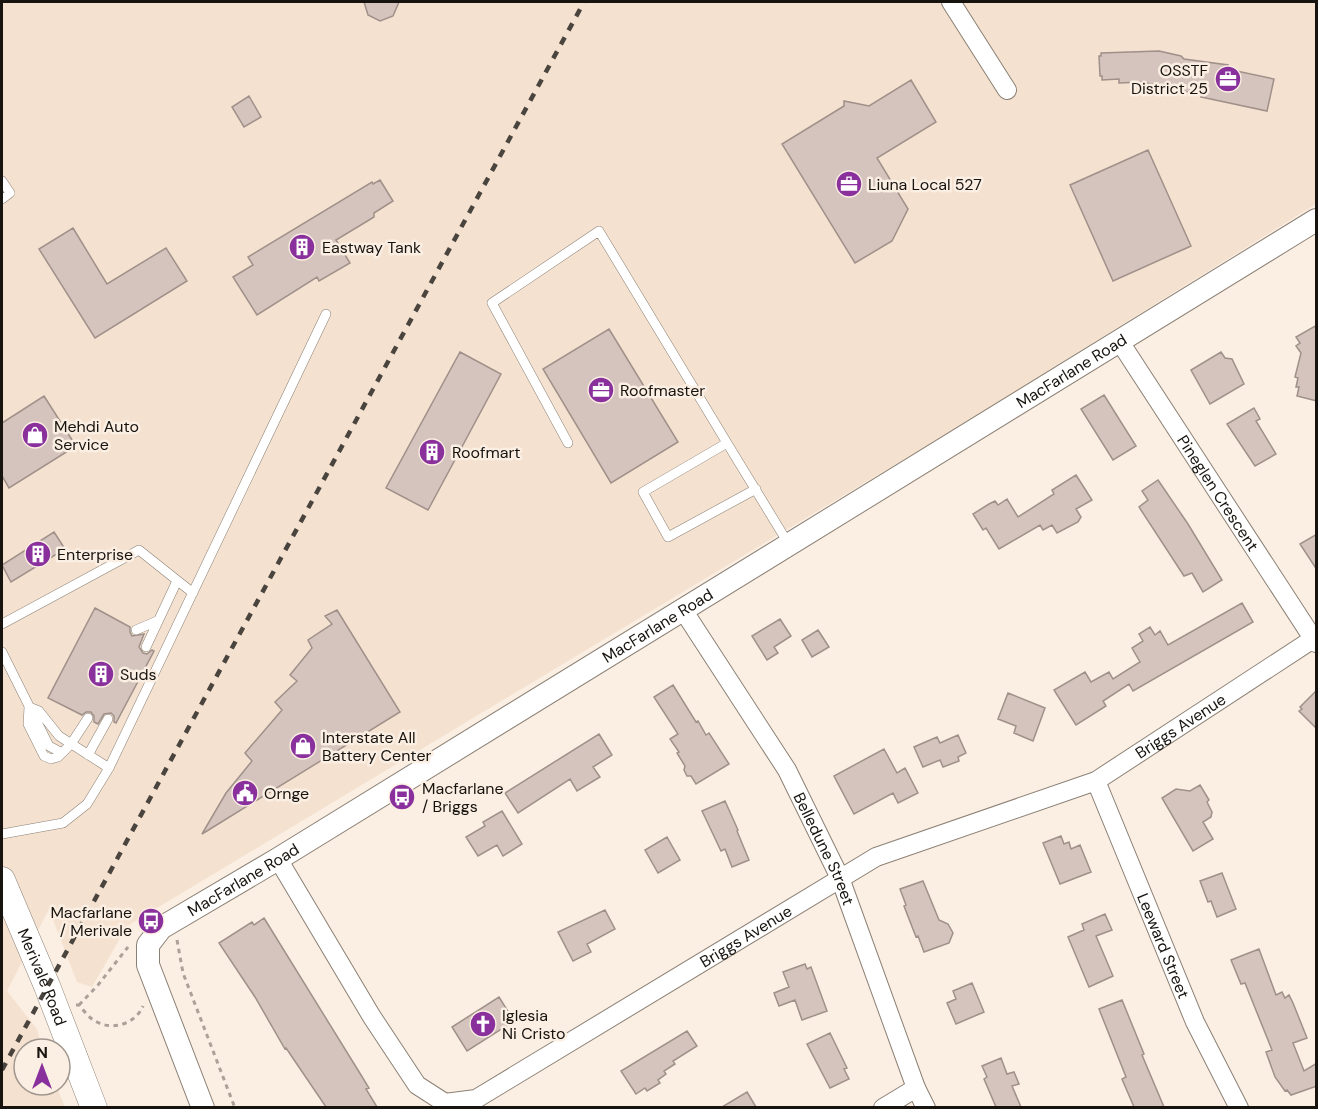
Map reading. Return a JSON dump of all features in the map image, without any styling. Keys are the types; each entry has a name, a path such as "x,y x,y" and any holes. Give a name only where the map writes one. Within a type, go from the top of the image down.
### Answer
{"main road":[{"name":"Merivale Road","path":"2,880 94,1107"}],"street":[{"path":"951,2 1007,90"},
{"name":"MacFarlane Road","path":"203,1107 148,965 148,945 161,928 278,859 1317,220"},
{"name":"Pineglen Crescent","path":"1120,342 1315,641"},
{"name":"Belledune Street","path":"683,610 787,770 840,878 916,1088 926,1107"},
{"name":"Briggs Avenue","path":"278,859 372,1017 417,1085 445,1103 476,1099 876,857 1096,781 1315,641"},
{"name":"Leeward Street","path":"1096,781 1195,1022 1239,1107"},
{"path":"883,1107 916,1088"}],"lane":[{"path":"2,181 10,193 2,199"},
{"path":"568,443 492,303 599,231 789,545"},
{"path":"2,834 63,823 87,804 109,768 326,314"},
{"path":"727,443 643,492 668,537 756,489"},
{"path":"2,624 139,550 193,593"},
{"path":"146,647 177,580"},
{"path":"136,630 157,621"},
{"path":"2,652 49,746 62,753 71,744 88,718"},
{"path":"29,706 39,711 59,736 109,768"},
{"path":"88,755 108,719"}],"path":[{"path":"177,918 177,941 183,973 235,1107"},
{"path":"79,1005 134,940"},
{"path":"53,1004 79,1005 95,1022 107,1026 124,1025 140,1012 154,978"}],"shaded area":[{"path":"2,2 1316,2 1316,204 949,432 127,926 92,987 77,982 49,909 7,991 37,1029 39,1037 12,1037 12,1097 61,1097 65,1107 2,1108"}],"building":[{"path":"364,2 399,2 393,16 380,21 368,15"},
{"name":"OSSTF District 25","path":"1159,51 1181,56 1184,59 1228,65 1227,69 1274,79 1267,111 1142,82 1119,83 1119,79 1102,80 1100,76 1099,56 1101,53"},
{"name":"Liuna Local 527","path":"911,80 936,122 877,158 908,209 892,241 855,263 782,144 844,106 844,101 869,106"},
{"path":"249,96 261,117 244,127 232,107"},
{"path":"1148,150 1191,246 1113,281 1070,185"},
{"name":"Eastway Tank","path":"380,180 393,201 374,213 374,217 336,240 350,263 319,281 317,277 257,315 233,277 253,265 248,257 372,182 373,184"},
{"path":"73,228 107,284 166,248 187,281 95,338 39,249"},
{"path":"1317,325 1317,401 1297,396 1299,387 1296,387 1298,378 1295,377 1301,353 1296,346 1300,343 1296,337"},
{"name":"Roofmaster","path":"609,329 678,442 611,483 543,369"},
{"name":"Roofmart","path":"460,352 501,374 428,510 386,488"},
{"path":"1221,352 1225,358 1232,359 1244,384 1210,404 1191,370"},
{"path":"1104,395 1136,446 1113,460 1081,409"},
{"name":"Mehdi Auto Service","path":"44,396 76,446 9,488 2,476 2,423"},
{"path":"1254,408 1260,419 1256,421 1276,454 1255,466 1227,424"},
{"path":"1076,475 1092,500 1076,509 1081,517 1078,522 1057,533 1052,525 1043,530 1040,525 999,549 986,528 983,530 973,514 995,501 998,505 1007,499 1018,517 1054,494 1052,490"},
{"path":"1158,480 1222,580 1203,592 1192,573 1184,576 1139,507 1148,500 1142,491"},
{"name":"Enterprise","path":"54,532 65,549 11,582 2,565"},
{"path":"1317,534 1317,570 1300,544"},
{"path":"1242,603 1253,622 1133,691 1129,684 1103,701 1106,706 1076,725 1054,690 1085,672 1091,682 1109,672 1113,679 1140,662 1132,648 1143,641 1139,634 1150,627 1155,635 1160,631 1168,645"},
{"name":"Suds","path":"95,608 130,627 132,636 144,634 139,647 143,653 154,651 116,723 111,713 104,714 98,724 94,722 91,712 82,715 48,698"},
{"path":"337,610 400,712 202,834 226,793 252,761 245,753 282,710 275,702 297,681 290,675 312,648 308,640 332,624 325,616"},
{"path":"780,619 791,636 774,647 778,653 767,660 752,636"},
{"path":"818,630 829,647 812,657 802,640"},
{"path":"673,685 696,722 698,721 706,735 709,733 729,764 696,784 691,776 687,776 685,766 677,753 679,752 670,739 678,734 654,697"},
{"path":"1317,690 1317,729 1299,711 1302,709 1300,707"},
{"path":"1008,693 1045,708 1033,741 1014,733 1016,726 998,719"},
{"path":"599,734 612,755 593,767 600,777 577,791 570,779 518,813 505,793"},
{"path":"958,735 966,753 958,757 959,761 943,767 940,760 923,767 914,747 937,737 940,743"},
{"path":"884,749 897,773 905,768 918,793 898,803 893,793 854,814 834,776"},
{"path":"1200,785 1209,800 1207,802 1212,812 1211,817 1203,822 1213,839 1193,851 1162,798 1176,789 1190,791"},
{"path":"725,801 749,860 732,867 725,849 721,851 702,811"},
{"path":"502,811 522,844 503,856 497,845 478,856 466,837 485,826 483,822"},
{"path":"1061,836 1064,844 1069,842 1071,849 1080,845 1091,872 1060,884 1043,843"},
{"path":"667,837 680,860 658,873 645,850"},
{"path":"1222,873 1236,909 1217,917 1200,881"},
{"path":"923,881 939,920 948,924 953,933 949,943 924,952 904,906 906,905 900,889"},
{"path":"605,910 615,929 587,944 591,952 573,961 558,932"},
{"path":"1105,914 1112,930 1096,936 1113,976 1089,987 1068,937 1084,930 1082,924"},
{"path":"264,918 369,1088 366,1089 377,1107 326,1107 285,1049 255,997 219,943 252,922 254,925"},
{"path":"1259,949 1276,995 1282,992 1285,998 1289,995 1307,1038 1293,1043 1304,1071 1317,1063 1317,1086 1291,1095 1287,1090 1285,1091 1275,1077 1266,1052 1272,1050 1245,983 1241,984 1231,960"},
{"path":"805,964 807,969 811,967 827,1011 802,1020 795,1000 779,1006 774,993 789,987 783,972"},
{"path":"972,983 984,1012 956,1024 947,1003 956,999 953,991"},
{"name":"Iglesia Ni Cristo","path":"499,997 514,1021 467,1051 452,1027"},
{"path":"1122,1000 1164,1107 1134,1107 1122,1079 1126,1077 1099,1009"},
{"path":"687,1031 697,1046 673,1061 675,1064 664,1071 666,1074 658,1080 660,1083 647,1091 645,1088 636,1094 621,1071"},
{"path":"830,1033 847,1068 844,1069 849,1079 830,1088 807,1044"},
{"path":"1001,1058 1007,1074 1014,1072 1019,1084 1012,1086 1021,1107 996,1107 984,1079 987,1077 982,1066"},
{"path":"747,1092 756,1107 722,1107"}],"railway":[{"path":"2,1070 584,2"}],"place":[{"name":"OSSTF District 25","path":"1228,79"},
{"name":"Liuna Local 527","path":"849,184"},
{"name":"Eastway Tank","path":"302,247"},
{"name":"Roofmaster","path":"601,390"},
{"name":"Mehdi Auto Service","path":"35,435"},
{"name":"Roofmart","path":"432,452"},
{"name":"Enterprise","path":"38,554"},
{"name":"Suds","path":"101,674"},
{"name":"Interstate All Battery Center","path":"303,746"},
{"name":"Ornge","path":"245,793"},
{"name":"Macfarlane / Briggs","path":"402,797"},
{"name":"Macfarlane / Merivale","path":"151,921"},
{"name":"Iglesia Ni Cristo","path":"483,1024"}]}
